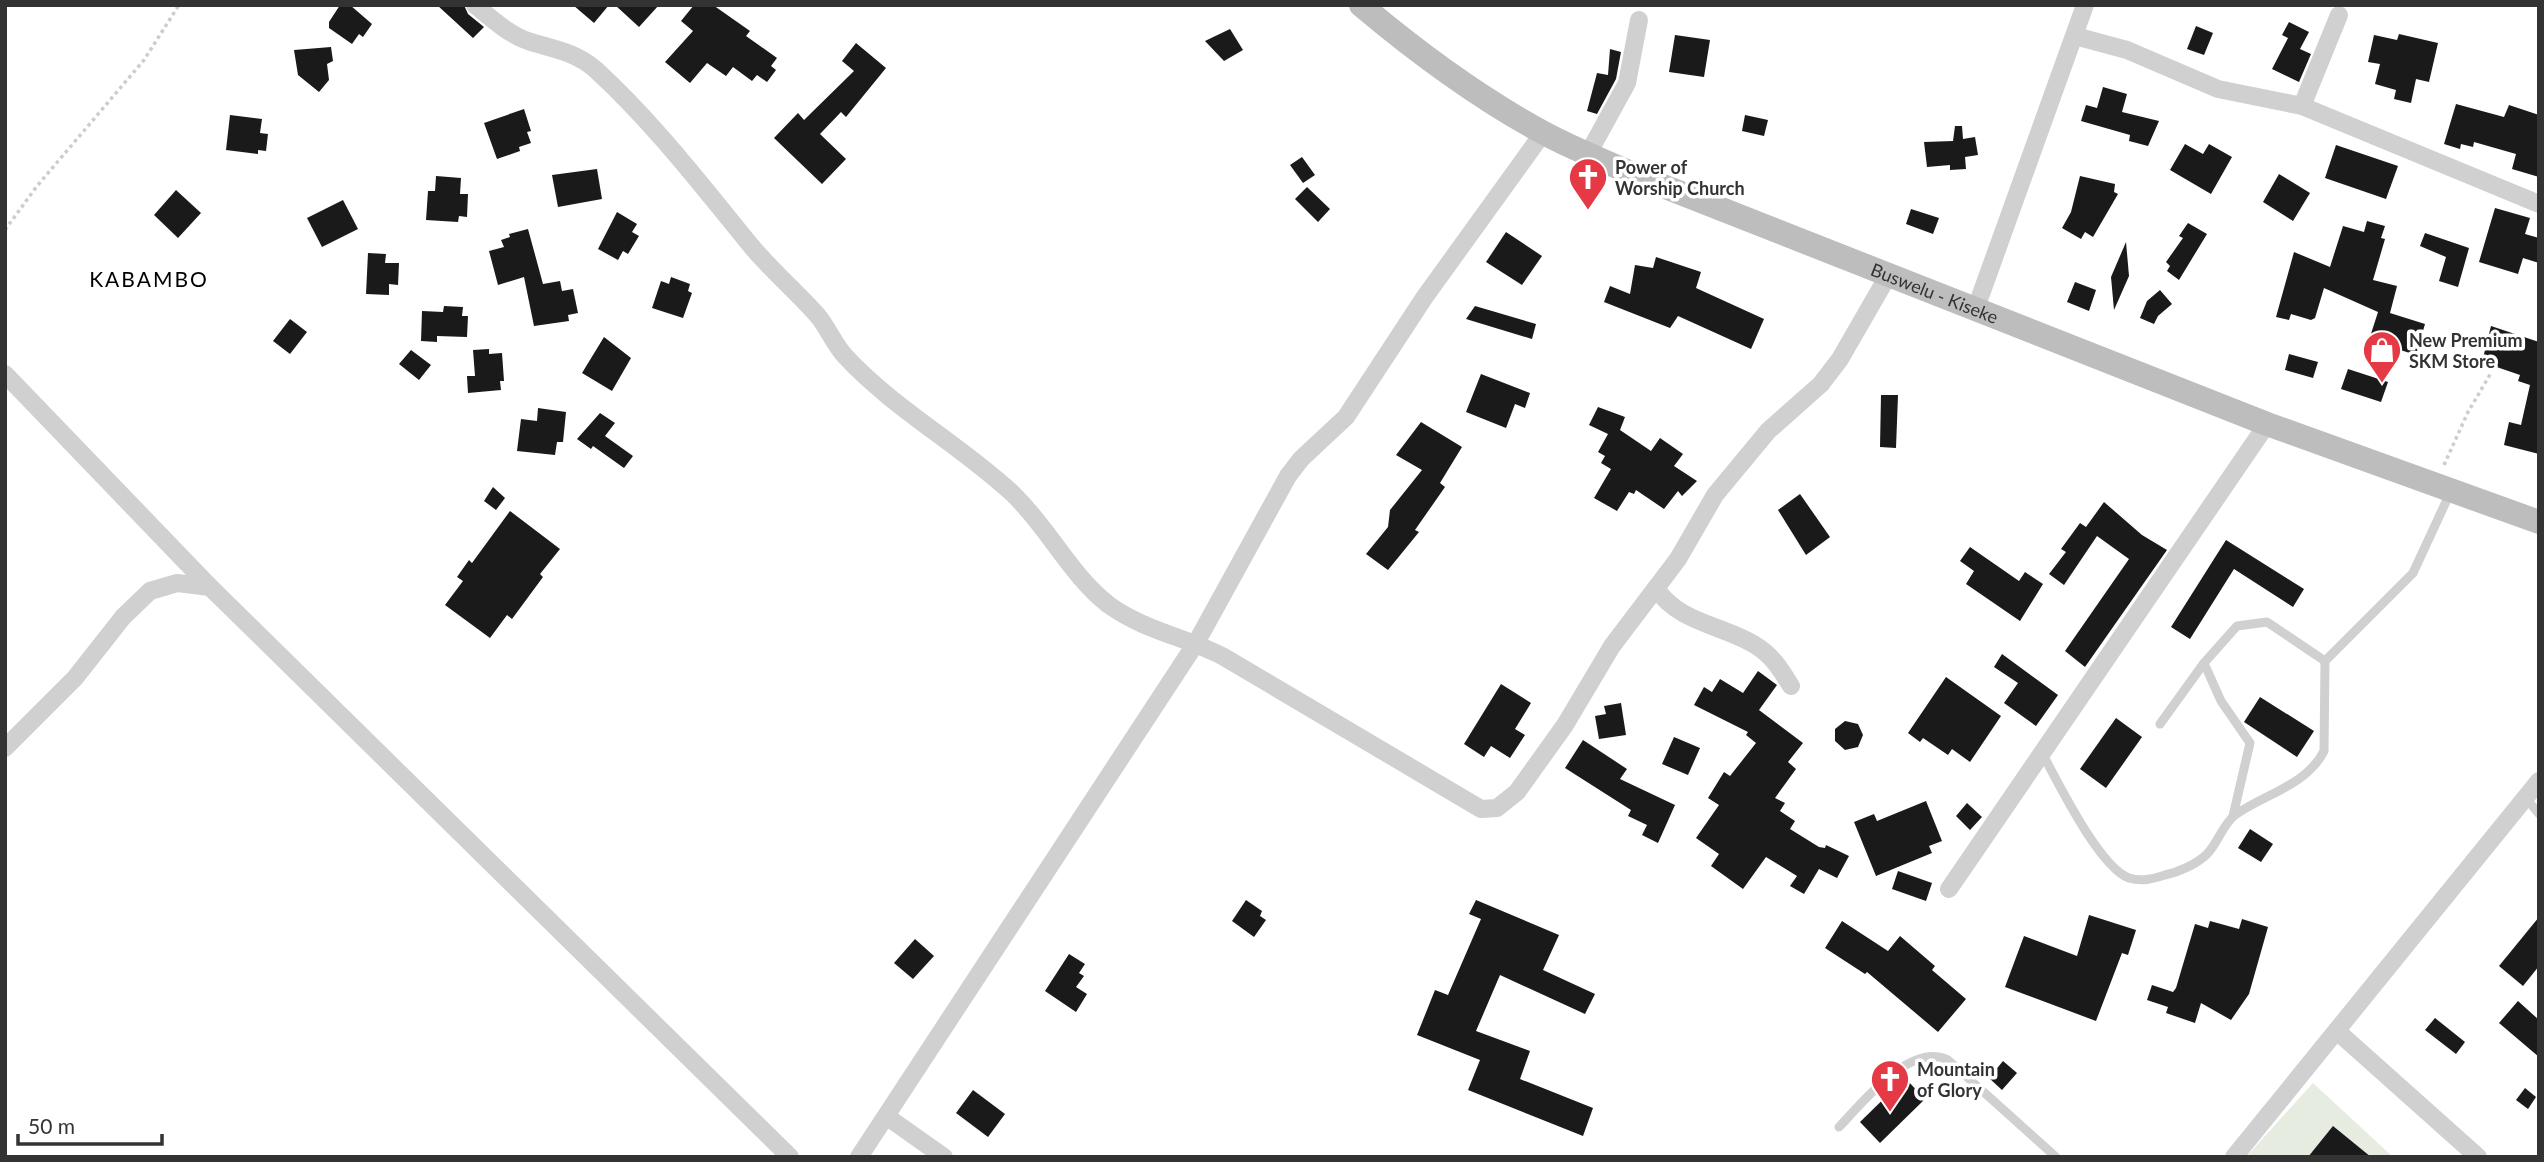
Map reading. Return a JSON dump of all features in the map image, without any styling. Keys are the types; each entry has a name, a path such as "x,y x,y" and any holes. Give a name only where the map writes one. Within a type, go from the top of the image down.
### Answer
{"main road":[{"name":"Buswelu - Kiseke","path":"1366,7 1448,75 1543,133 1640,177 1976,307 2267,424 2539,523"}],"street":[{"path":"475,5 502,27 527,41 575,54 592,66 691,171 753,249 819,317 843,354 887,395 954,444 1013,494 1107,603 1163,634 1196,643 1481,809 1497,808 1509,801 1543,757 1612,646 1656,588 1735,467 1775,425 1808,398 1840,359 1889,274"},
{"path":"1976,307 2085,5"},
{"path":"2302,106 2339,15"},
{"path":"1588,154 1627,83 1639,20"},
{"path":"2075,36 2127,50 2218,89 2302,106 2539,204"},
{"path":"859,1157 1196,643 1222,590 1288,476 1301,459 1346,417 1438,278 1543,133"},
{"path":"5,374 210,587 790,1157"},
{"path":"1949,889 2267,424"},
{"path":"5,748 75,678 124,617 150,591 177,583 210,587"},
{"path":"1656,588 1668,602 1683,612 1756,645 1771,657 1791,686"},
{"path":"2234,1157 2539,781"},
{"path":"2338,1032 2479,1157"},
{"path":"886,1116 944,1157"}],"lane":[{"path":"2233,816 2308,774 2318,763 2324,751 2325,661 2413,573 2443,488"},
{"path":"2160,724 2204,663 2237,626 2267,622 2325,661"},
{"path":"2042,753 2082,823 2112,867 2127,877 2144,881 2178,872 2207,854 2233,816 2250,743 2221,701 2204,663"},
{"path":"2525,797 2539,814"},
{"path":"1839,1127 1900,1069 1916,1058 1938,1056 1948,1060 2056,1157"}],"path":[{"path":"5,230 37,186 144,60 179,5"},
{"path":"2443,488 2468,412 2491,373"}],"shaded area":[{"path":"2313,1083 2393,1157 2246,1157"}],"building":[{"path":"340,5 350,5 372,24 363,37 359,34 352,44 329,28 329,22"},
{"path":"437,5 464,5 468,14 484,27 473,38"},
{"path":"573,5 609,5 594,23"},
{"path":"615,5 659,5 639,27"},
{"path":"694,5 713,5 750,31 746,36 777,58 771,66 776,70 767,82 757,75 752,81 733,67 726,76 707,63 690,83 665,62 693,31 681,21"},
{"path":"2289,22 2309,32 2300,49 2311,54 2299,82 2272,69 2288,38 2282,35"},
{"path":"2196,26 2213,33 2204,55 2187,49"},
{"path":"1230,29 1243,50 1224,61 1205,41"},
{"path":"2399,34 2438,43 2429,82 2416,79 2411,103 2394,99 2396,90 2375,84 2380,64 2368,62 2374,35 2397,40"},
{"path":"1675,35 1710,40 1704,77 1669,72"},
{"path":"856,43 886,68 846,117 841,112 820,134 846,159 822,184 774,138 798,113 804,120 854,71 842,61"},
{"path":"331,47 333,61 327,64 329,80 319,92 298,75 294,50"},
{"path":"1610,49 1621,52 1616,79 1597,114 1587,111 1597,73 1608,75"},
{"path":"2103,87 2127,94 2122,112 2159,121 2148,146 2129,141 2130,135 2081,121 2086,105 2097,108"},
{"path":"2456,104 2504,117 2509,105 2539,115 2539,177 2512,169 2516,154 2474,142 2473,147 2461,144 2460,149 2444,144"},
{"path":"524,109 531,131 527,132 531,143 519,147 520,151 497,159 484,123"},
{"path":"230,115 262,119 260,133 268,134 266,151 258,150 258,154 226,150"},
{"path":"1745,115 1768,120 1764,136 1742,131"},
{"path":"1955,126 1962,126 1963,139 1975,137 1978,155 1965,157 1966,169 1950,170 1950,165 1927,167 1924,142 1953,141"},
{"path":"2185,144 2203,154 2209,144 2232,157 2211,194 2170,170"},
{"path":"2336,145 2398,166 2386,199 2325,178"},
{"path":"1302,157 1315,175 1303,183 1290,165"},
{"path":"597,169 602,199 558,207 552,175"},
{"path":"2279,174 2310,193 2293,221 2263,202"},
{"path":"436,176 461,178 460,194 468,194 467,217 459,216 458,222 426,220 428,191 435,191"},
{"path":"2080,176 2115,184 2114,192 2118,194 2093,237 2085,232 2081,239 2062,228 2071,212"},
{"path":"1307,187 1330,209 1318,222 1295,199"},
{"path":"176,190 201,213 178,238 154,215"},
{"path":"343,200 358,229 322,247 307,218"},
{"path":"2495,208 2530,218 2525,234 2539,238 2539,263 2523,258 2518,274 2479,262"},
{"path":"1911,209 1939,218 1933,234 1906,224"},
{"path":"617,212 637,224 632,232 639,236 628,254 623,251 618,260 598,249"},
{"path":"2367,221 2385,226 2381,238 2385,239 2373,280 2397,286 2390,313 2425,324 2416,355 2369,340 2378,312 2324,288 2315,318 2311,320 2291,314 2289,320 2276,317 2294,252 2330,267 2343,226 2364,232"},
{"path":"2188,223 2207,234 2179,280 2167,271 2170,266 2166,262 2183,238 2179,236"},
{"path":"528,229 543,284 560,281 562,291 573,289 578,313 568,315 569,321 534,326 524,277 498,285 489,251 504,247 501,240 510,237 509,234"},
{"path":"1506,232 1542,256 1522,285 1486,262"},
{"path":"2425,233 2469,248 2458,287 2439,281 2446,257 2420,246"},
{"path":"2126,242 2129,276 2114,310 2111,277"},
{"path":"368,253 386,254 385,263 399,263 398,285 389,284 389,295 366,294"},
{"path":"1656,257 1701,272 1696,288 1764,319 1751,349 1678,316 1670,328 1604,302 1610,286 1630,294 1635,265 1653,268"},
{"path":"671,277 690,284 688,291 692,293 683,318 652,308 661,281 669,284"},
{"path":"2075,282 2096,290 2089,311 2067,302"},
{"path":"2160,290 2172,304 2158,316 2154,324 2140,318 2147,301"},
{"path":"444,306 463,307 462,316 468,316 467,337 437,336 437,342 421,341 422,311 443,312"},
{"path":"1475,306 1536,324 1532,339 1466,319"},
{"path":"290,319 307,332 290,354 273,341"},
{"path":"2491,326 2539,342 2539,454 2504,445 2509,422 2521,425 2530,385 2518,381 2520,375 2482,362"},
{"path":"604,337 631,358 612,391 582,373"},
{"path":"489,349 489,354 502,353 504,381 500,381 501,390 468,393 467,376 475,376 473,350"},
{"path":"411,350 431,365 419,380 399,364"},
{"path":"2289,354 2318,362 2313,378 2285,370"},
{"path":"2348,369 2388,382 2381,402 2341,389"},
{"path":"1481,374 1530,393 1525,408 1515,404 1506,428 1466,412"},
{"path":"1881,395 1898,395 1896,448 1880,447"},
{"path":"1598,407 1625,417 1620,430 1651,451 1660,438 1683,454 1674,466 1697,481 1682,496 1678,491 1664,509 1636,490 1634,494 1629,492 1617,511 1594,498 1611,469 1601,463 1605,456 1598,452 1608,434 1589,425"},
{"path":"538,408 566,412 563,442 557,442 555,455 517,451 521,419 537,421"},
{"path":"600,413 615,423 605,436 633,456 624,468 593,446 591,449 577,439"},
{"path":"1421,422 1462,447 1440,483 1445,487 1415,530 1419,532 1388,570 1366,554 1388,527 1390,510 1422,470 1396,455"},
{"path":"493,487 505,498 496,510 484,501"},
{"path":"1800,494 1830,537 1806,555 1778,510"},
{"path":"2104,502 2142,535 2167,550 2085,667 2065,651 2129,559 2097,536 2064,585 2049,574 2066,552 2061,549 2080,523 2086,527"},
{"path":"510,511 560,549 540,574 543,577 512,619 507,615 490,638 445,605 463,581 457,577 469,560 472,563"},
{"path":"2226,540 2304,589 2293,607 2234,569 2190,639 2171,627"},
{"path":"1970,547 2019,581 2025,572 2043,584 2020,621 1966,584 1974,571 1960,561"},
{"path":"2002,654 2058,695 2036,726 2004,703 2018,683 1994,667"},
{"path":"1758,671 1777,685 1759,710 1803,743 1788,762 1796,769 1775,798 1785,803 1780,811 1795,821 1790,829 1819,847 1825,848 1826,845 1849,856 1837,878 1819,869 1804,894 1790,886 1797,876 1766,857 1743,889 1711,866 1719,854 1696,838 1719,805 1708,798 1724,772 1730,776 1756,743 1746,735 1748,732 1694,705 1704,687 1712,692 1720,679 1743,693"},
{"path":"1946,677 2001,716 1970,762 1952,749 1948,755 1923,738 1920,742 1908,733"},
{"path":"1501,684 1531,703 1515,729 1525,735 1510,758 1491,746 1484,757 1464,744"},
{"path":"2260,697 2314,731 2297,757 2244,722"},
{"path":"1621,703 1626,735 1599,739 1595,716 1606,714 1604,706"},
{"path":"2116,718 2142,737 2106,788 2080,769"},
{"path":"1845,721 1858,724 1863,735 1858,747 1845,750 1835,741 1835,729"},
{"path":"1674,737 1700,748 1688,775 1662,764"},
{"path":"1583,740 1627,769 1620,779 1675,805 1658,843 1642,835 1647,825 1628,816 1631,810 1565,768"},
{"path":"1926,801 1942,841 1929,846 1932,853 1876,876 1854,822 1874,814 1877,821"},
{"path":"1967,803 1982,817 1970,830 1956,816"},
{"path":"2250,829 2273,844 2261,862 2238,848"},
{"path":"1898,871 1932,883 1926,901 1892,889"},
{"path":"1246,900 1262,911 1260,916 1266,920 1254,937 1232,921"},
{"path":"1476,900 1559,935 1543,970 1595,994 1585,1014 1500,975 1476,1031 1530,1051 1520,1079 1593,1108 1583,1136 1468,1090 1480,1060 1417,1035 1435,990 1448,995 1481,919 1469,914"},
{"path":"2089,915 2136,930 2128,955 2122,953 2096,1021 2005,987 2024,936 2077,956"},
{"path":"2539,917 2539,966 2523,986 2499,966"},
{"path":"2242,919 2268,927 2249,994 2231,1020 2201,1003 2195,1023 2166,1013 2168,1007 2147,1000 2152,985 2173,992 2176,988 2195,924 2208,928 2210,921 2239,929"},
{"path":"1842,921 1888,951 1900,936 1935,966 1932,970 1966,999 1938,1032 1867,972 1865,974 1825,948"},
{"path":"915,939 934,956 913,979 894,963"},
{"path":"1069,954 1085,964 1079,973 1084,976 1076,987 1087,994 1076,1012 1045,991"},
{"path":"2518,1001 2539,1020 2539,1057 2499,1023"},
{"path":"2435,1018 2465,1042 2456,1054 2425,1030"},
{"path":"2003,1061 2017,1073 2002,1090 1989,1078"},
{"path":"1905,1078 1925,1099 1880,1143 1860,1122"},
{"path":"2525,1088 2536,1097 2528,1109 2516,1100"},
{"path":"973,1090 1005,1114 988,1137 956,1113"},
{"path":"2333,1126 2371,1157 2308,1157"}],"place":[{"name":"Power of Worship Church","path":"1588,211"},
{"name":"New Premium SKM Store","path":"2382,384"},
{"name":"Mountain of Glory","path":"1890,1113"}],"district":[{"name":"KABAMBO","path":"149,278"}]}
